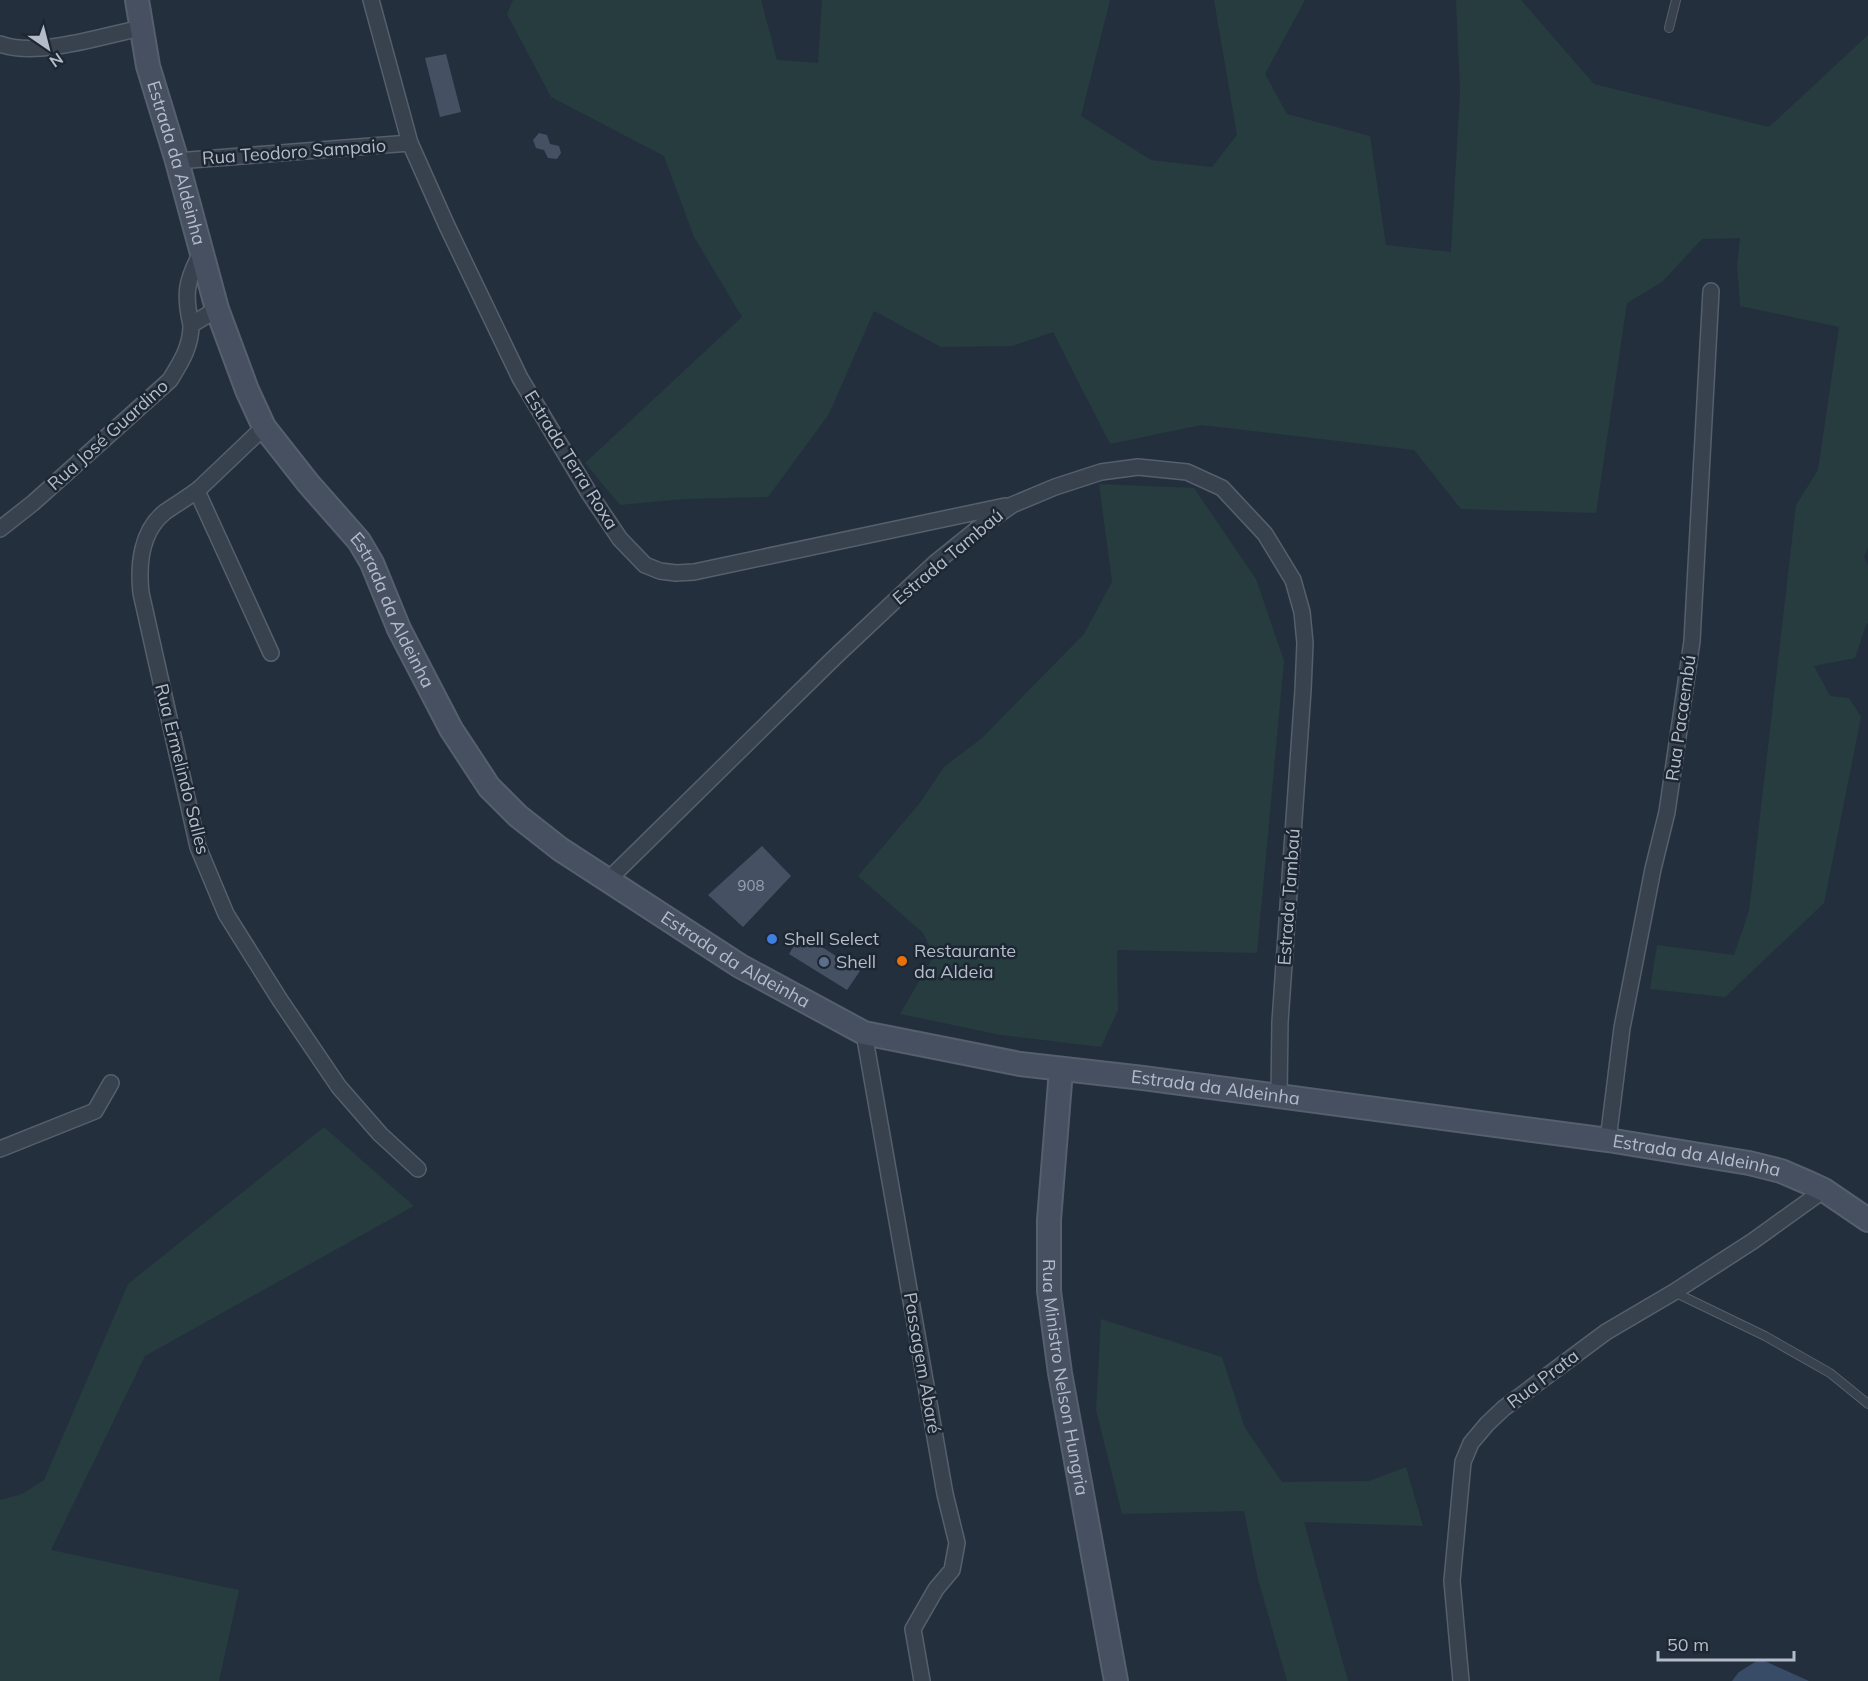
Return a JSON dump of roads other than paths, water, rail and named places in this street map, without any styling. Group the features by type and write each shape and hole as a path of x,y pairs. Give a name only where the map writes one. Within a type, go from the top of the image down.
{"street":[{"name":"Estrada da Aldeinha","path":"137,0 148,66 177,161 201,253 247,390 264,427 308,483 359,541 372,563 399,629 430,689 489,787 560,849 740,966 864,1033 948,1051 1061,1070 1143,1078 1608,1140 1749,1163 1781,1171 1867,1213"},
{"name":"Estrada Terra Roxa","path":"371,0 410,143 520,378 589,494 620,539 645,565 660,571 694,572 1012,505"},
{"path":"0,44 11,48 31,49 62,45 141,28"},
{"name":"Rua Teodoro Sampaio","path":"177,161 410,143"},
{"name":"Rua José Guardino","path":"0,529 33,503 170,380 185,357 191,334 186,302 190,274 201,253"},
{"name":"Rua Pacaembú","path":"1608,1140 1622,1028 1653,869 1667,812 1692,641 1711,291"},
{"path":"191,325 218,309"},
{"name":"Rua Ermelindo Salles","path":"264,427 197,490 163,514 148,533 141,555 139,576 141,593 198,847 226,914 280,1000 339,1087 380,1134 418,1169"},
{"name":"Estrada Tambaú","path":"608,880 835,657 935,563 976,530 1012,505 1055,487 1101,472 1138,467 1186,472 1222,488 1265,534 1293,580 1302,612 1305,643 1281,1022 1279,1096"},
{"path":"197,490 271,653"},
{"name":"Passagem Abaré","path":"864,1033 945,1494 957,1543 952,1570 936,1589 913,1629 922,1681"},
{"name":"Rua Ministro Nelson Hungria","path":"1061,1070 1049,1220 1049,1291 1060,1373 1116,1681"},
{"path":"0,1149 95,1112 111,1083"},
{"name":"Rua Prata","path":"1461,1681 1452,1581 1463,1462 1471,1443 1504,1408 1606,1332 1753,1241 1824,1190"}],"lane":[{"path":"1669,28 1676,0"},
{"path":"1674,1292 1765,1336 1830,1373 1868,1404"}],"water":[{"path":"1760,1659 1809,1681 1732,1681 1739,1672"}],"place":[{"name":"Shell Select","path":"772,939"},
{"name":"Restaurante da Aldeia","path":"902,961"},
{"name":"Shell","path":"824,962"}]}
